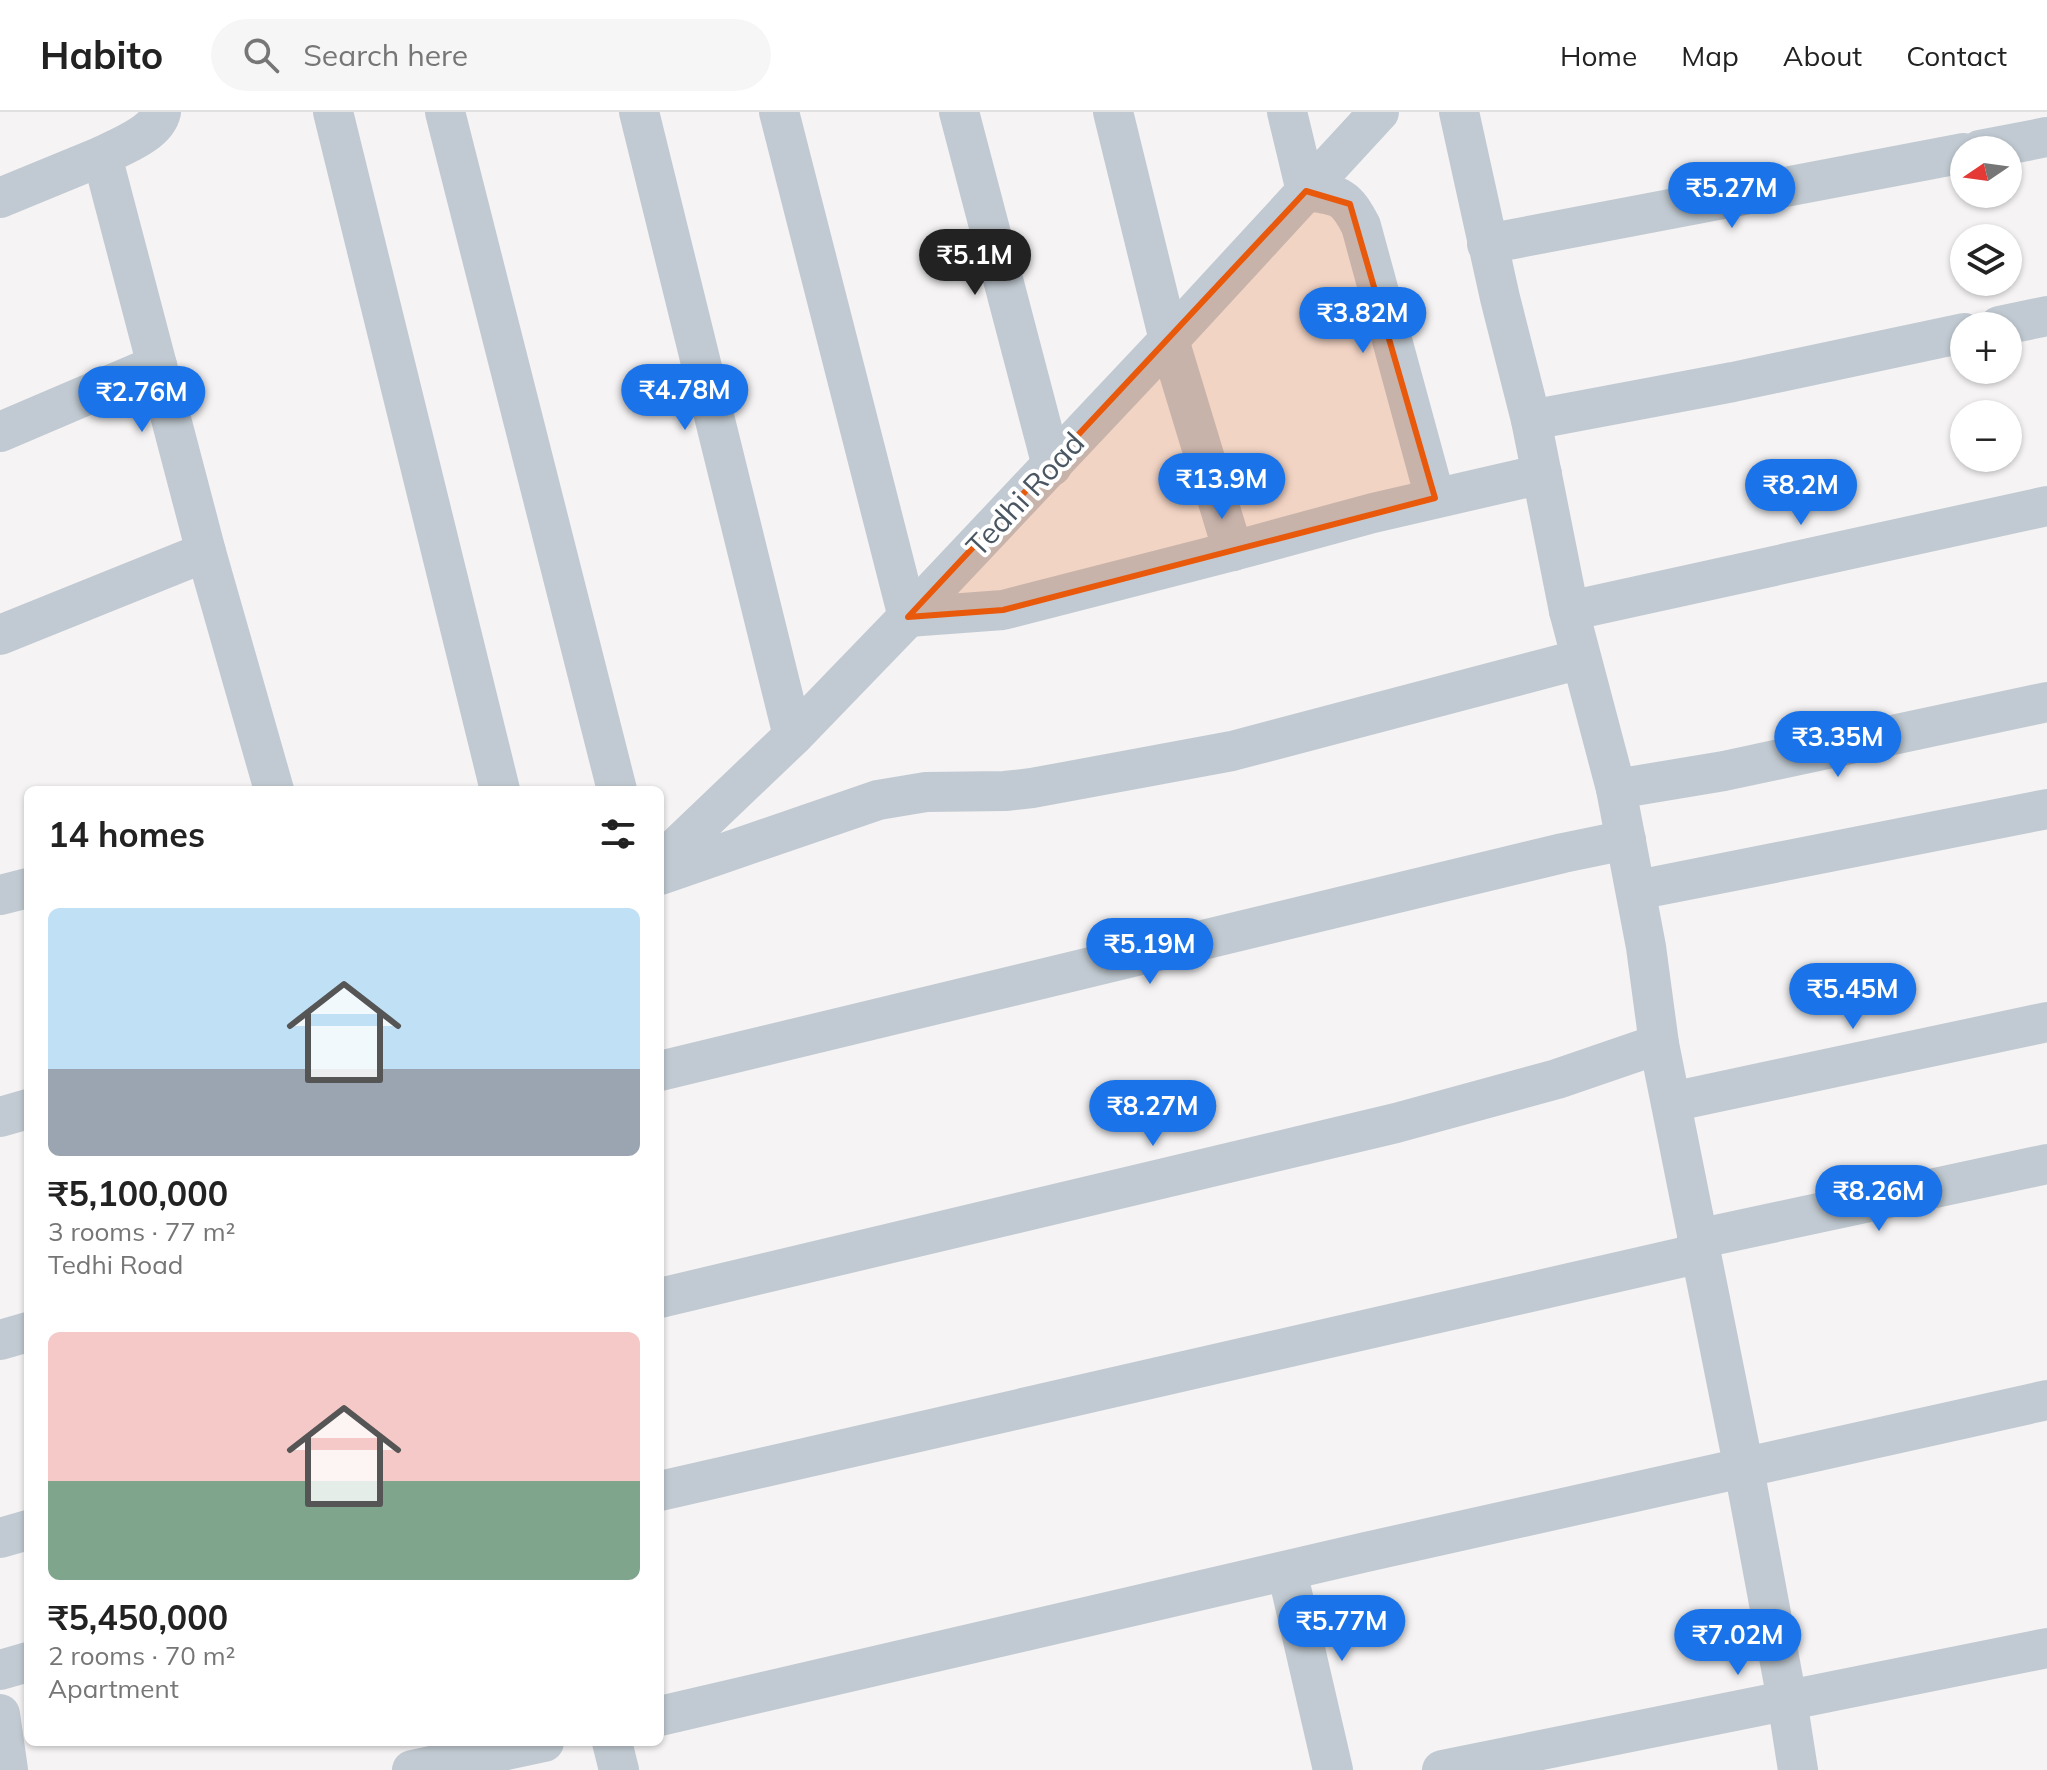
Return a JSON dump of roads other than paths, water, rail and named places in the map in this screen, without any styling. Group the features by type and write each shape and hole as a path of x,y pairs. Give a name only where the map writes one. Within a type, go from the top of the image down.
{"street":[{"path":"0,198 102,156 152,129 161,112"},
{"path":"333,112 499,786"},
{"path":"445,112 616,786"},
{"path":"639,112 793,736"},
{"path":"779,112 908,617 1003,610 1373,513 1542,474"},
{"path":"959,112 1052,466"},
{"path":"1113,112 1169,340 1233,551"},
{"path":"1287,112 1306,191 1333,195 1350,204 1361,226 1435,498"},
{"name":"Tedhi Road","path":"664,859 793,736 908,617 1379,112"},
{"path":"1459,112 1487,244 1531,420 1569,611 1616,789 1637,890 1659,1044 1744,1469 1798,1770"},
{"path":"2022,142 2047,137"},
{"path":"102,156 206,552 273,786"},
{"path":"1487,244 1950,156"},
{"path":"2022,321 2047,316"},
{"path":"1531,420 1733,382 1950,336"},
{"path":"0,432 157,365"},
{"path":"1569,611 2047,506"},
{"path":"0,635 206,552"},
{"path":"664,874 878,800 926,792 1032,788 1232,751 1581,659"},
{"path":"1616,789 1724,771 2047,702"},
{"path":"1637,890 2047,809"},
{"path":"664,1070 1626,840"},
{"path":"0,895 24,889"},
{"path":"1671,1102 2047,1022"},
{"path":"664,1297 1396,1123 1557,1079 1659,1044"},
{"path":"0,1117 24,1110"},
{"path":"664,1490 2047,1164"},
{"path":"0,1340 24,1333"},
{"path":"664,1715 2047,1400"},
{"path":"0,1538 24,1531"},
{"path":"1287,1571 1333,1770"},
{"path":"1442,1770 2047,1648"},
{"path":"0,1670 24,1663"},
{"path":"0,1714 8,1770"},
{"path":"412,1770 525,1746"},
{"path":"613,1746 619,1770"}]}
